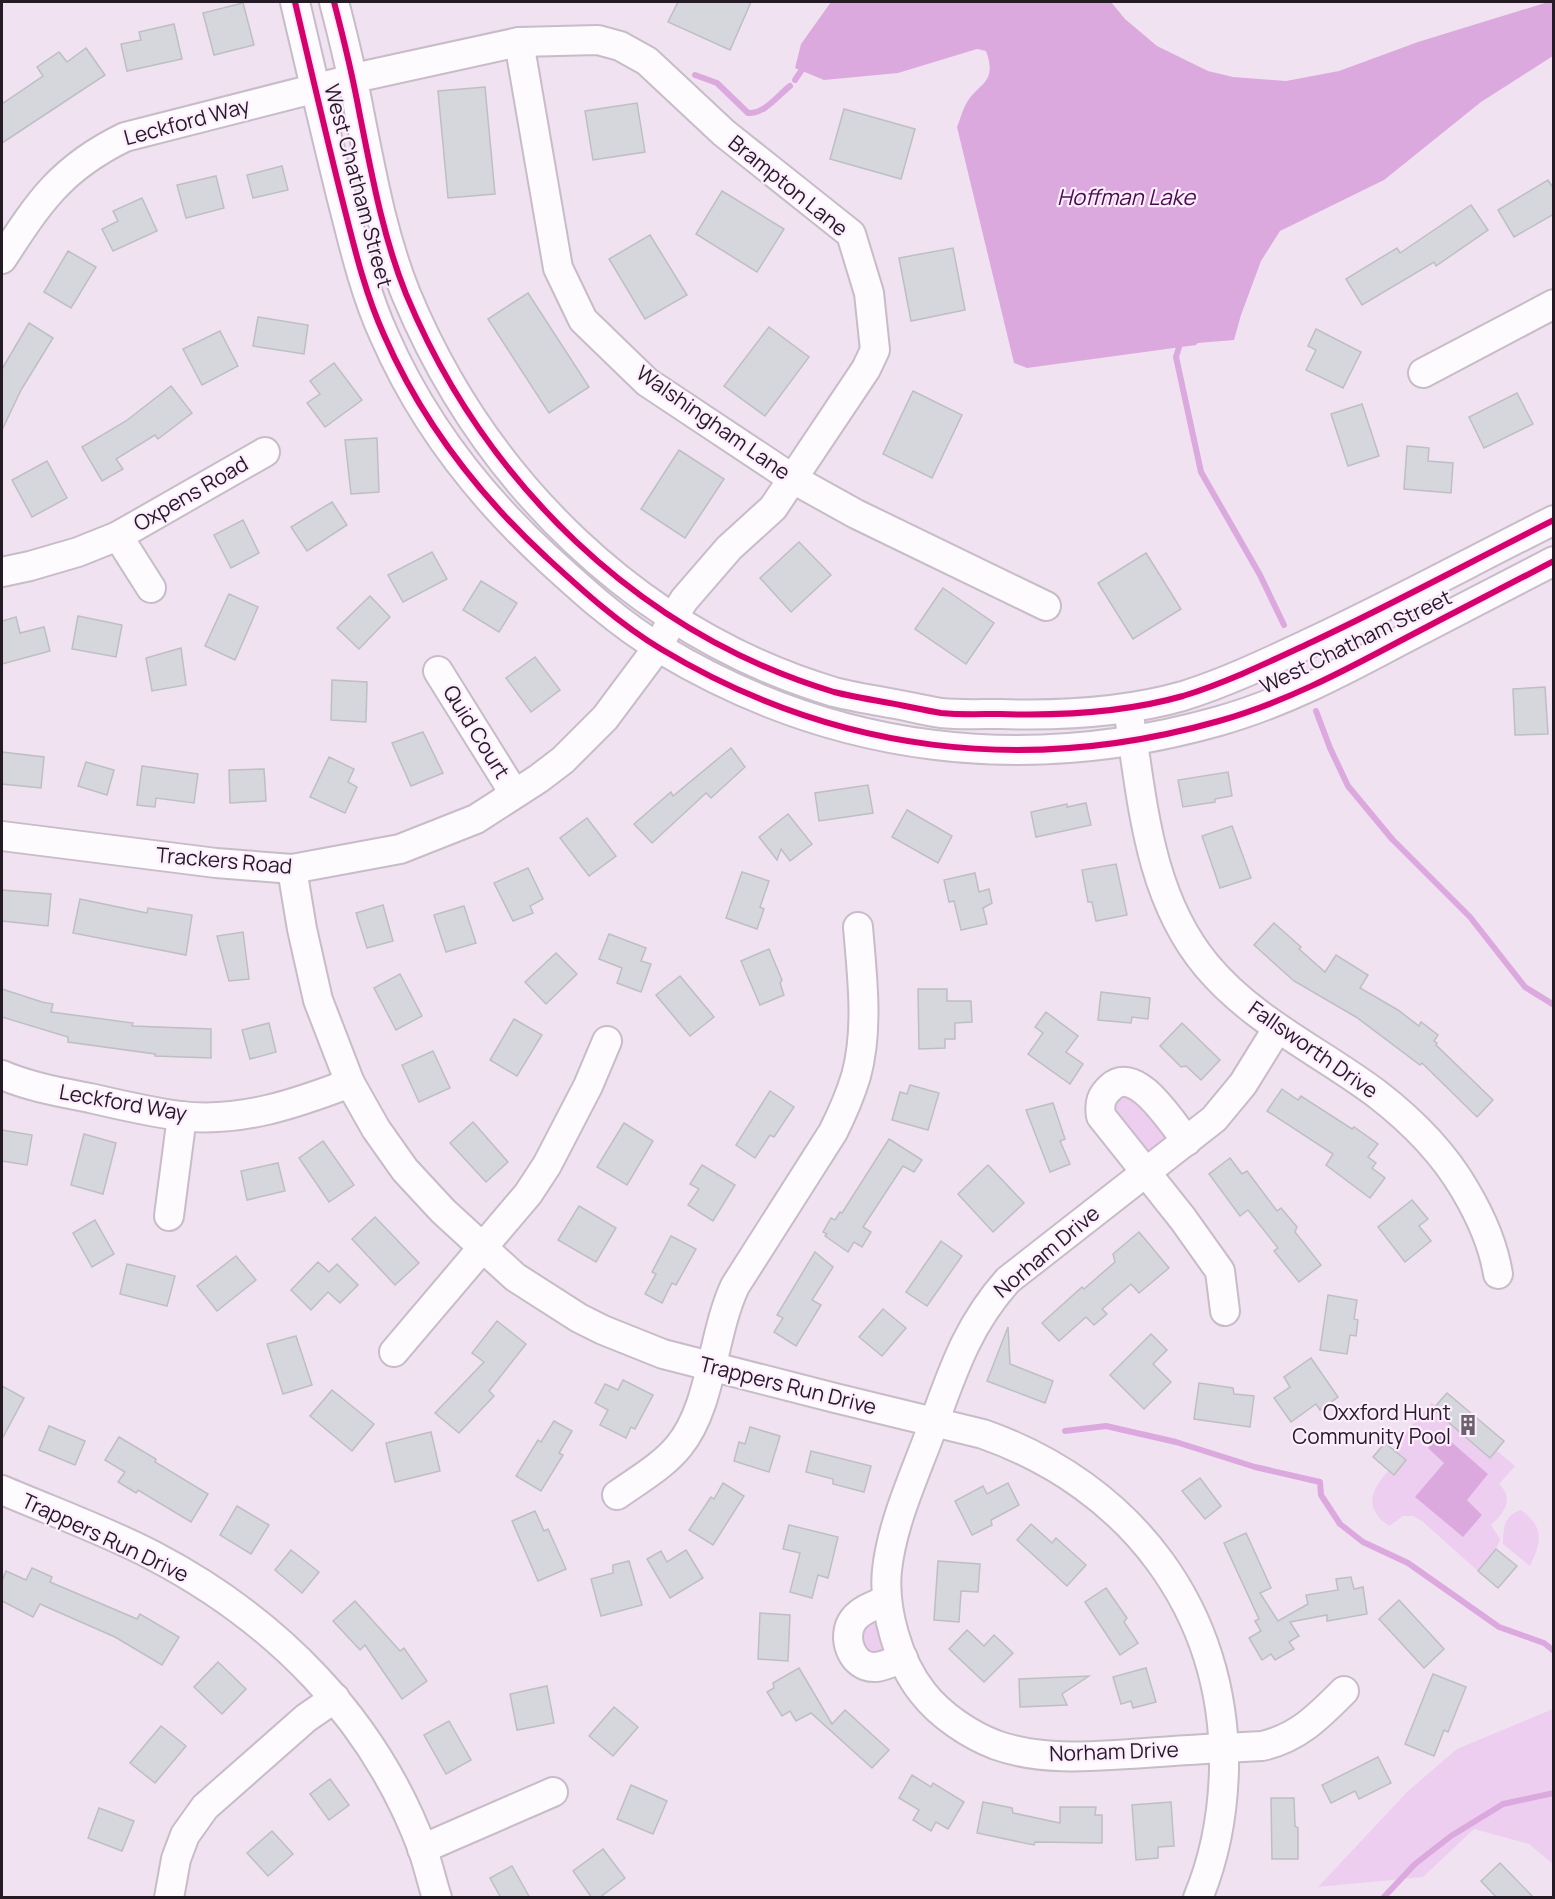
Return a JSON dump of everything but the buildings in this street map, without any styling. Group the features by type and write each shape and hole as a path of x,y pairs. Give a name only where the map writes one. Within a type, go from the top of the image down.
{"street":[{"name":"West Chatham Street","path":"295,2 360,269 384,335 414,394 460,465 514,528 589,597 658,648 736,690 789,711 854,729 919,743 968,750 1066,748 1133,741 1223,720 1304,690 1554,561"},
{"name":"West Chatham Street","path":"334,2 353,80 380,214 405,292 452,388 520,483 562,529 598,561 673,618 742,658 840,693 943,713 1039,715 1128,709 1182,696 1252,670 1380,610 1554,520"},
{"name":"Brampton Lane","path":"315,89 376,73 519,42 598,40 620,45 647,61 724,133 851,234 869,293 875,350 866,369 773,508 729,548 684,600 658,648"},
{"name":"Walshingham Lane","path":"519,42 558,268 583,320 647,382 793,479 856,514 1046,606"},
{"name":"Leckford Way","path":"2,259 38,204 54,185 76,165 100,149 124,137 146,130 315,89"},
{"path":"1423,373 1554,304"},
{"name":"Oxpens Road","path":"2,572 78,552 118,536 265,452"},
{"name":"Oxpens Road","path":"118,536 151,588"},
{"name":"Trackers Road","path":"2,836 216,863 292,869 400,849 476,819 555,766 585,740 605,718 658,648"},
{"name":"Quid Court","path":"438,671 514,793"},
{"name":"Fallsworth Drive","path":"1128,709 1142,801 1155,865 1175,914 1206,965 1246,1005 1277,1029 1375,1093 1416,1126 1432,1143 1461,1183 1478,1212 1495,1253 1497,1274"},
{"name":"Trappers Run Drive","path":"292,869 302,929 318,1000 350,1083 376,1129 405,1170 482,1249 515,1277 579,1318 663,1354 1000,1440 1075,1478 1120,1516 1146,1543 1167,1570 1185,1601 1204,1645 1215,1678 1221,1709 1224,1748 1219,1830 1198,1898"},
{"path":"617,1495 652,1470 679,1446 696,1416 726,1305 735,1286 833,1132 853,1086 862,1036 858,927"},
{"name":"Norham Drive","path":"1277,1029 1229,1103 1214,1119 1008,1280 992,1298 964,1345 893,1537 887,1570 887,1600 892,1629 903,1658 918,1687 940,1710 974,1734 996,1745 1043,1755 1072,1756 1262,1746 1287,1739 1313,1722 1344,1691"},
{"path":"394,1352 528,1194 547,1165 588,1086 607,1041"},
{"name":"Leckford Way","path":"2,1075 37,1087 182,1116 222,1116 261,1112 297,1104 350,1083"},
{"path":"1187,1141 1140,1085 1126,1081 1113,1085 1101,1097 1099,1106 1101,1116 1183,1219 1220,1271 1225,1311"},
{"path":"169,1216 182,1116"},
{"name":"Trappers Run Drive","path":"2,1490 149,1554 211,1589 250,1616 281,1643 334,1698 375,1754 399,1797 423,1849 437,1898"},
{"path":"887,1600 866,1609 852,1620 847,1636 848,1644 856,1658 869,1666 876,1667 903,1658"},
{"path":"169,1898 176,1859 185,1835 205,1807 306,1718 334,1698"},
{"path":"423,1849 553,1792"}],"shaded area":[{"path":"1124,1089 1166,1131 1167,1139 1148,1155 1108,1102"},
{"path":"1432,1402 1435,1406 1433,1409 1489,1458 1496,1450 1515,1466 1499,1484 1506,1495 1506,1506 1491,1525 1500,1539 1496,1549 1478,1571 1422,1521 1413,1516 1403,1516 1389,1526 1381,1519 1373,1506 1374,1492 1383,1477 1389,1470 1394,1474 1406,1461 1392,1449"},
{"path":"1521,1510 1534,1523 1539,1536 1537,1550 1530,1566 1503,1544 1503,1533 1508,1519"},
{"path":"865,1616 878,1620 885,1647 881,1653 865,1654 855,1631"},
{"path":"1553,1709 1553,1864 1529,1844 1474,1829 1423,1877 1318,1887 1408,1791 1457,1749"}],"water":[{"name":"Hoffman Lake","path":"831,2 1111,2 1125,19 1157,46 1208,71 1233,77 1286,81 1339,71 1418,42 1553,2 1553,56 1481,102 1384,180 1280,231 1261,261 1234,340 1198,343 1027,368 1014,363 957,127 966,104 988,76 990,70 986,51 977,49 898,73 824,80 795,68 801,44"},
{"path":"1441,1433 1488,1474 1467,1500 1482,1515 1463,1537 1415,1497 1444,1463 1428,1448"}],"waterway":[{"path":"795,80 801,71"},
{"path":"695,75 717,83 748,113 766,107 790,86"},
{"path":"1177,343 1179,347 1176,357 1201,472 1260,575 1284,625"},
{"path":"1316,711 1348,786 1392,839 1470,917 1525,987 1554,1005"},
{"path":"1065,1431 1106,1426 1176,1442 1255,1467 1320,1482 1321,1495 1340,1524 1363,1542 1408,1563 1499,1627 1544,1643 1554,1651"},
{"path":"1383,1898 1415,1864 1451,1836 1503,1804 1554,1793"}],"cycle path":[{"path":"295,2 335,171 365,284 384,335 399,366 434,426 475,482 498,508 521,533 587,594 645,639 727,684 794,712 862,732 932,745 1003,750 1074,748 1146,738 1243,714 1289,696 1356,664 1554,561"},
{"path":"334,2 379,206 398,272 439,363 478,427 524,487 576,541 633,590 695,631 763,666 834,692 941,713 1069,714 1115,710 1160,702 1200,690 1266,664 1554,520"}],"place":[{"name":"Oxxford Hunt Community Pool","path":"1468,1425"}]}
